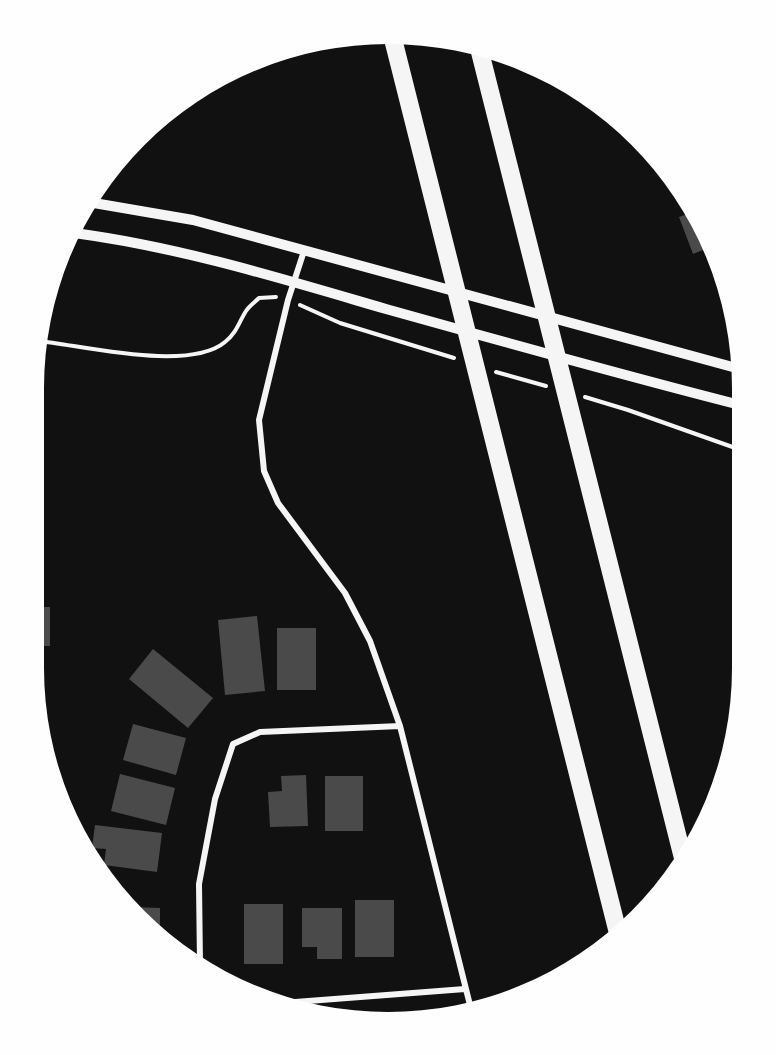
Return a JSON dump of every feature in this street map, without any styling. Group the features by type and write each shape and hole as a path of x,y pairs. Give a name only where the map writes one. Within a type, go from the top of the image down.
{"highway":[{"path":"394,44 616,925"},
{"path":"481,56 680,848"}],"street":[{"path":"98,204 193,220 732,367"},
{"path":"80,234 167,249 294,282 593,368 732,403"},
{"path":"304,251 288,300 259,420 264,471 278,503 345,593 370,642 400,726 469,1002"},
{"path":"200,955 199,884 215,799 233,744 260,732 400,726"},
{"path":"304,1001 465,988"}],"path":[{"path":"46,342 157,357 183,357 205,353 225,343 234,333 246,310 259,298 272,296 288,300 340,323 462,361"},
{"path":"492,371 557,389"},
{"path":"577,395 628,410 732,447"}],"building":[{"path":"685,215 703,250 693,254 679,217"},
{"path":"44,607 50,607 50,646 44,646"},
{"path":"257,616 265,691 225,695 218,620"},
{"path":"277,628 316,628 316,690 277,690"},
{"path":"153,649 213,698 188,728 129,679"},
{"path":"133,724 186,738 176,775 123,760"},
{"path":"120,774 175,788 166,825 111,811"},
{"path":"306,775 308,826 270,827 268,792 282,791 281,776"},
{"path":"325,776 363,776 363,831 325,831"},
{"path":"95,825 162,833 157,872 107,865 104,862 106,849 96,848 93,843"},
{"path":"355,900 394,900 394,957 355,957"},
{"path":"244,904 283,904 283,964 244,964"},
{"path":"141,907 160,908 160,925"},
{"path":"302,908 342,908 342,959 317,959 317,947 302,947"}]}
